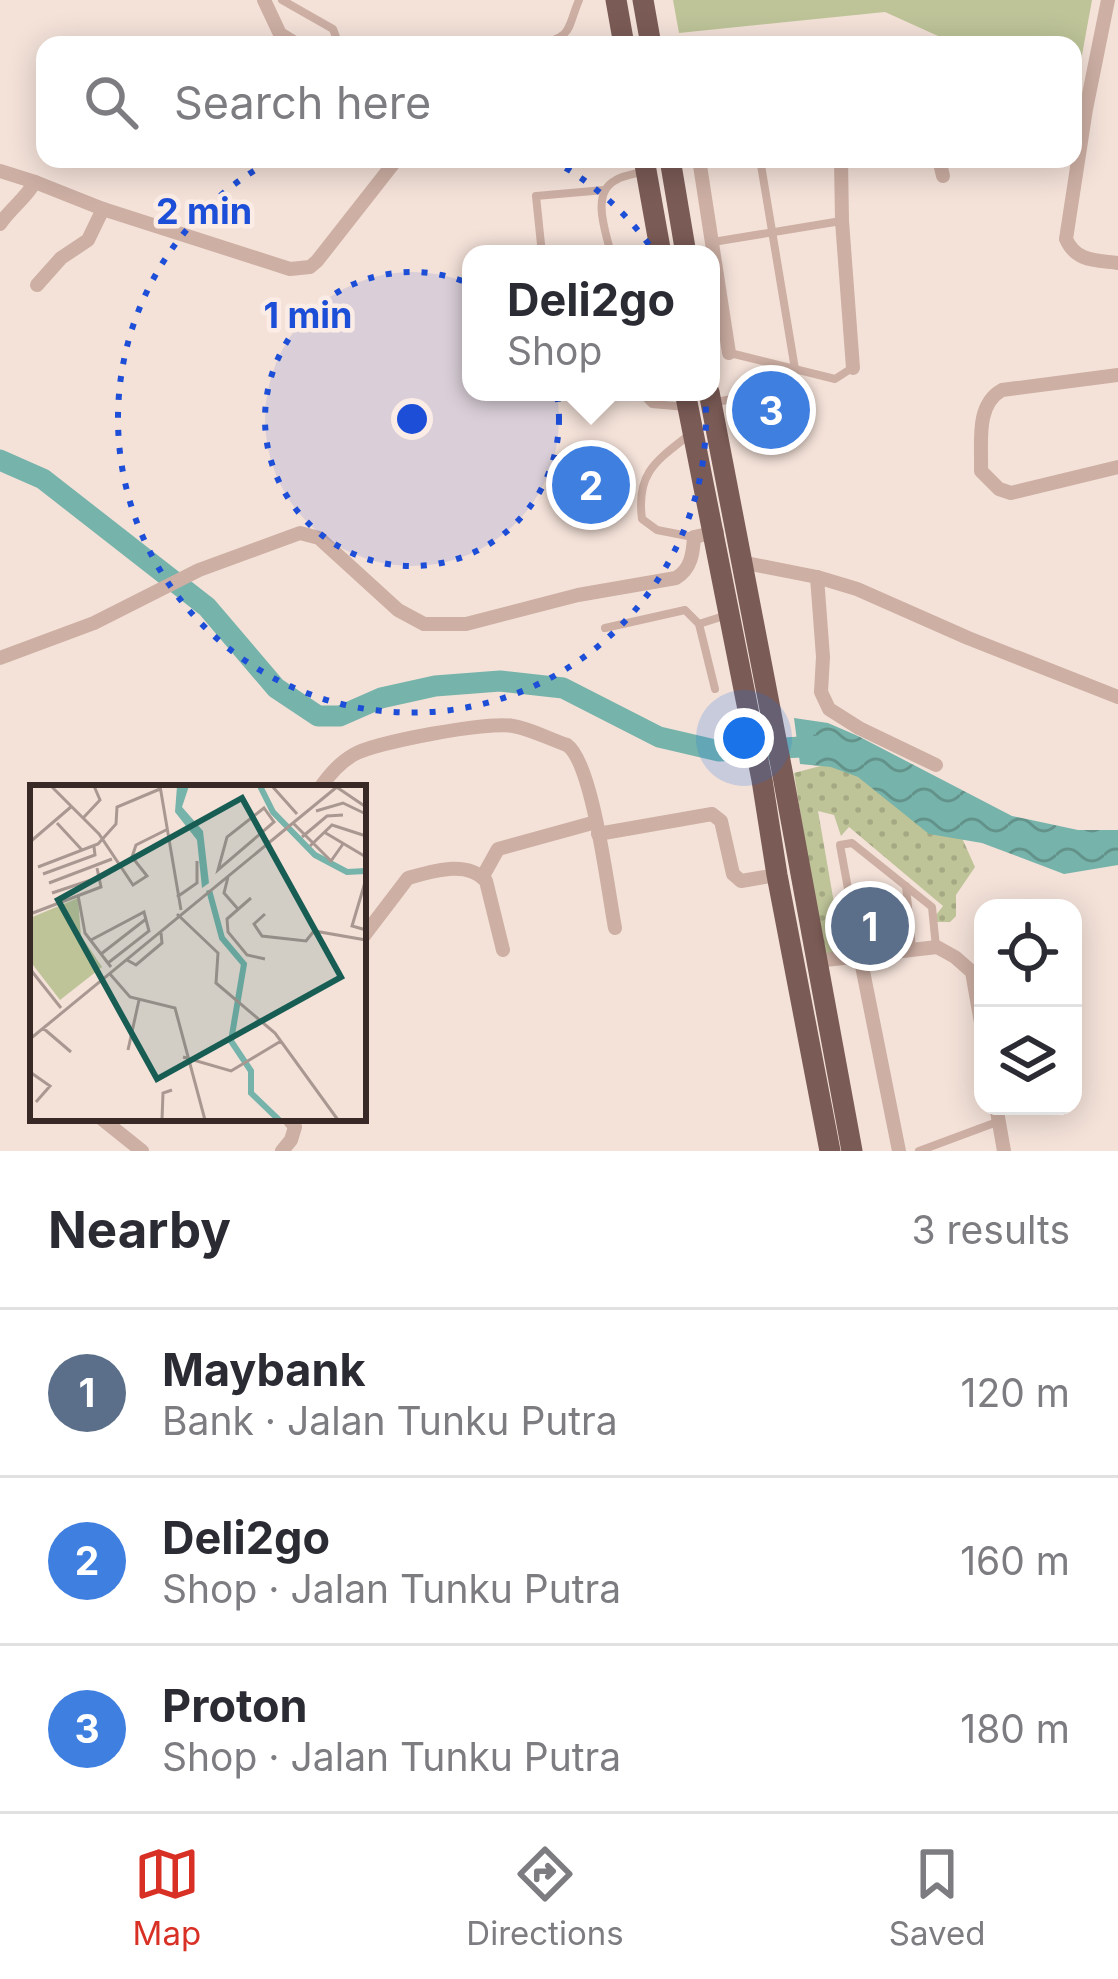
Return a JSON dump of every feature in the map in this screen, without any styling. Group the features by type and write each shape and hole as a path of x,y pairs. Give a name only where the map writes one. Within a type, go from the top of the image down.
{"main road":[{"path":"616,0 624,36"},
{"path":"643,0 649,36"},
{"path":"646,168 659,245"},
{"path":"672,168 684,245"},
{"path":"698,401 692,433 730,615 760,713"},
{"path":"698,401 714,533 741,562 760,713 811,925 852,1151"},
{"path":"773,778 777,875 830,1151"},
{"path":"790,944 803,940 811,925"},
{"path":"798,991 808,966 817,961"}],"street":[{"path":"264,0 283,36"},
{"path":"1082,101 1108,0"},
{"path":"0,171 290,269 310,267 317,261 390,168"},
{"path":"700,168 712,245"},
{"path":"841,168 853,368"},
{"path":"941,168 943,176"},
{"path":"1074,168 1066,239 1071,251 1084,259 1118,261"},
{"path":"0,224 13,205 25,200 35,182"},
{"path":"37,285 61,258 88,240 103,209"},
{"path":"720,294 729,353"},
{"path":"1118,374 1002,390 990,397 984,408 981,471 998,489 1011,493 1118,467"},
{"path":"0,658 94,623 199,570 300,533 319,538 398,610 424,624 466,624 578,595 676,578 686,572 693,555 714,533"},
{"path":"741,562 857,589 1118,697"},
{"path":"817,577 821,692 830,709 936,765"},
{"path":"323,785 342,763 363,750 472,728 513,726 574,750 597,828 615,928"},
{"path":"503,950 483,876 498,849 597,828 712,814 721,821 737,879 777,875"},
{"path":"366,933 411,877 466,867 483,876"},
{"path":"817,961 937,947 972,972 978,1007"},
{"path":"860,956 899,1151"},
{"path":"997,1115 1004,1151"},
{"path":"104,1121 142,1151"},
{"path":"282,1151 295,1133 290,1121"}],"lane":[{"path":"282,0 333,29 336,36"},
{"path":"564,36 579,0"},
{"path":"608,245 600,201 604,190 639,168"},
{"path":"761,168 795,369"},
{"path":"541,245 536,196 604,190"},
{"path":"712,242 842,221"},
{"path":"729,353 835,380 853,368"},
{"path":"720,398 746,396 754,440"},
{"path":"649,401 680,401"},
{"path":"692,433 651,467 644,480 642,519 674,535 714,533"},
{"path":"605,628 685,610 699,624 715,689"},
{"path":"699,624 730,615"},
{"path":"860,956 840,845 852,843 932,907 937,947"},
{"path":"906,886 913,950"},
{"path":"919,1151 995,1115"}],"green space":[{"path":"673,0 1092,0 1082,55 1082,36 938,36 885,12 679,33"},
{"path":"824,765 857,776 962,838 975,867 956,895 956,916 950,922 936,922 943,906 849,827 841,836 834,815 818,811 841,943 858,940 860,956 823,959 794,773"}],"water":[{"path":"794,718 828,723 858,736 1012,816 1078,830 1118,830 1118,865 1064,874 982,843 929,834 858,777 831,767 800,764"}],"waterway":[{"path":"0,460 43,479 207,607 276,688 318,716 340,716 381,698 435,686 500,681 563,688 659,737 719,751 822,746"}],"place":[{"name":"Proton","path":"771,410"},
{"name":"Deli2go","path":"591,485"},
{"name":"Maybank","path":"870,926"}]}
